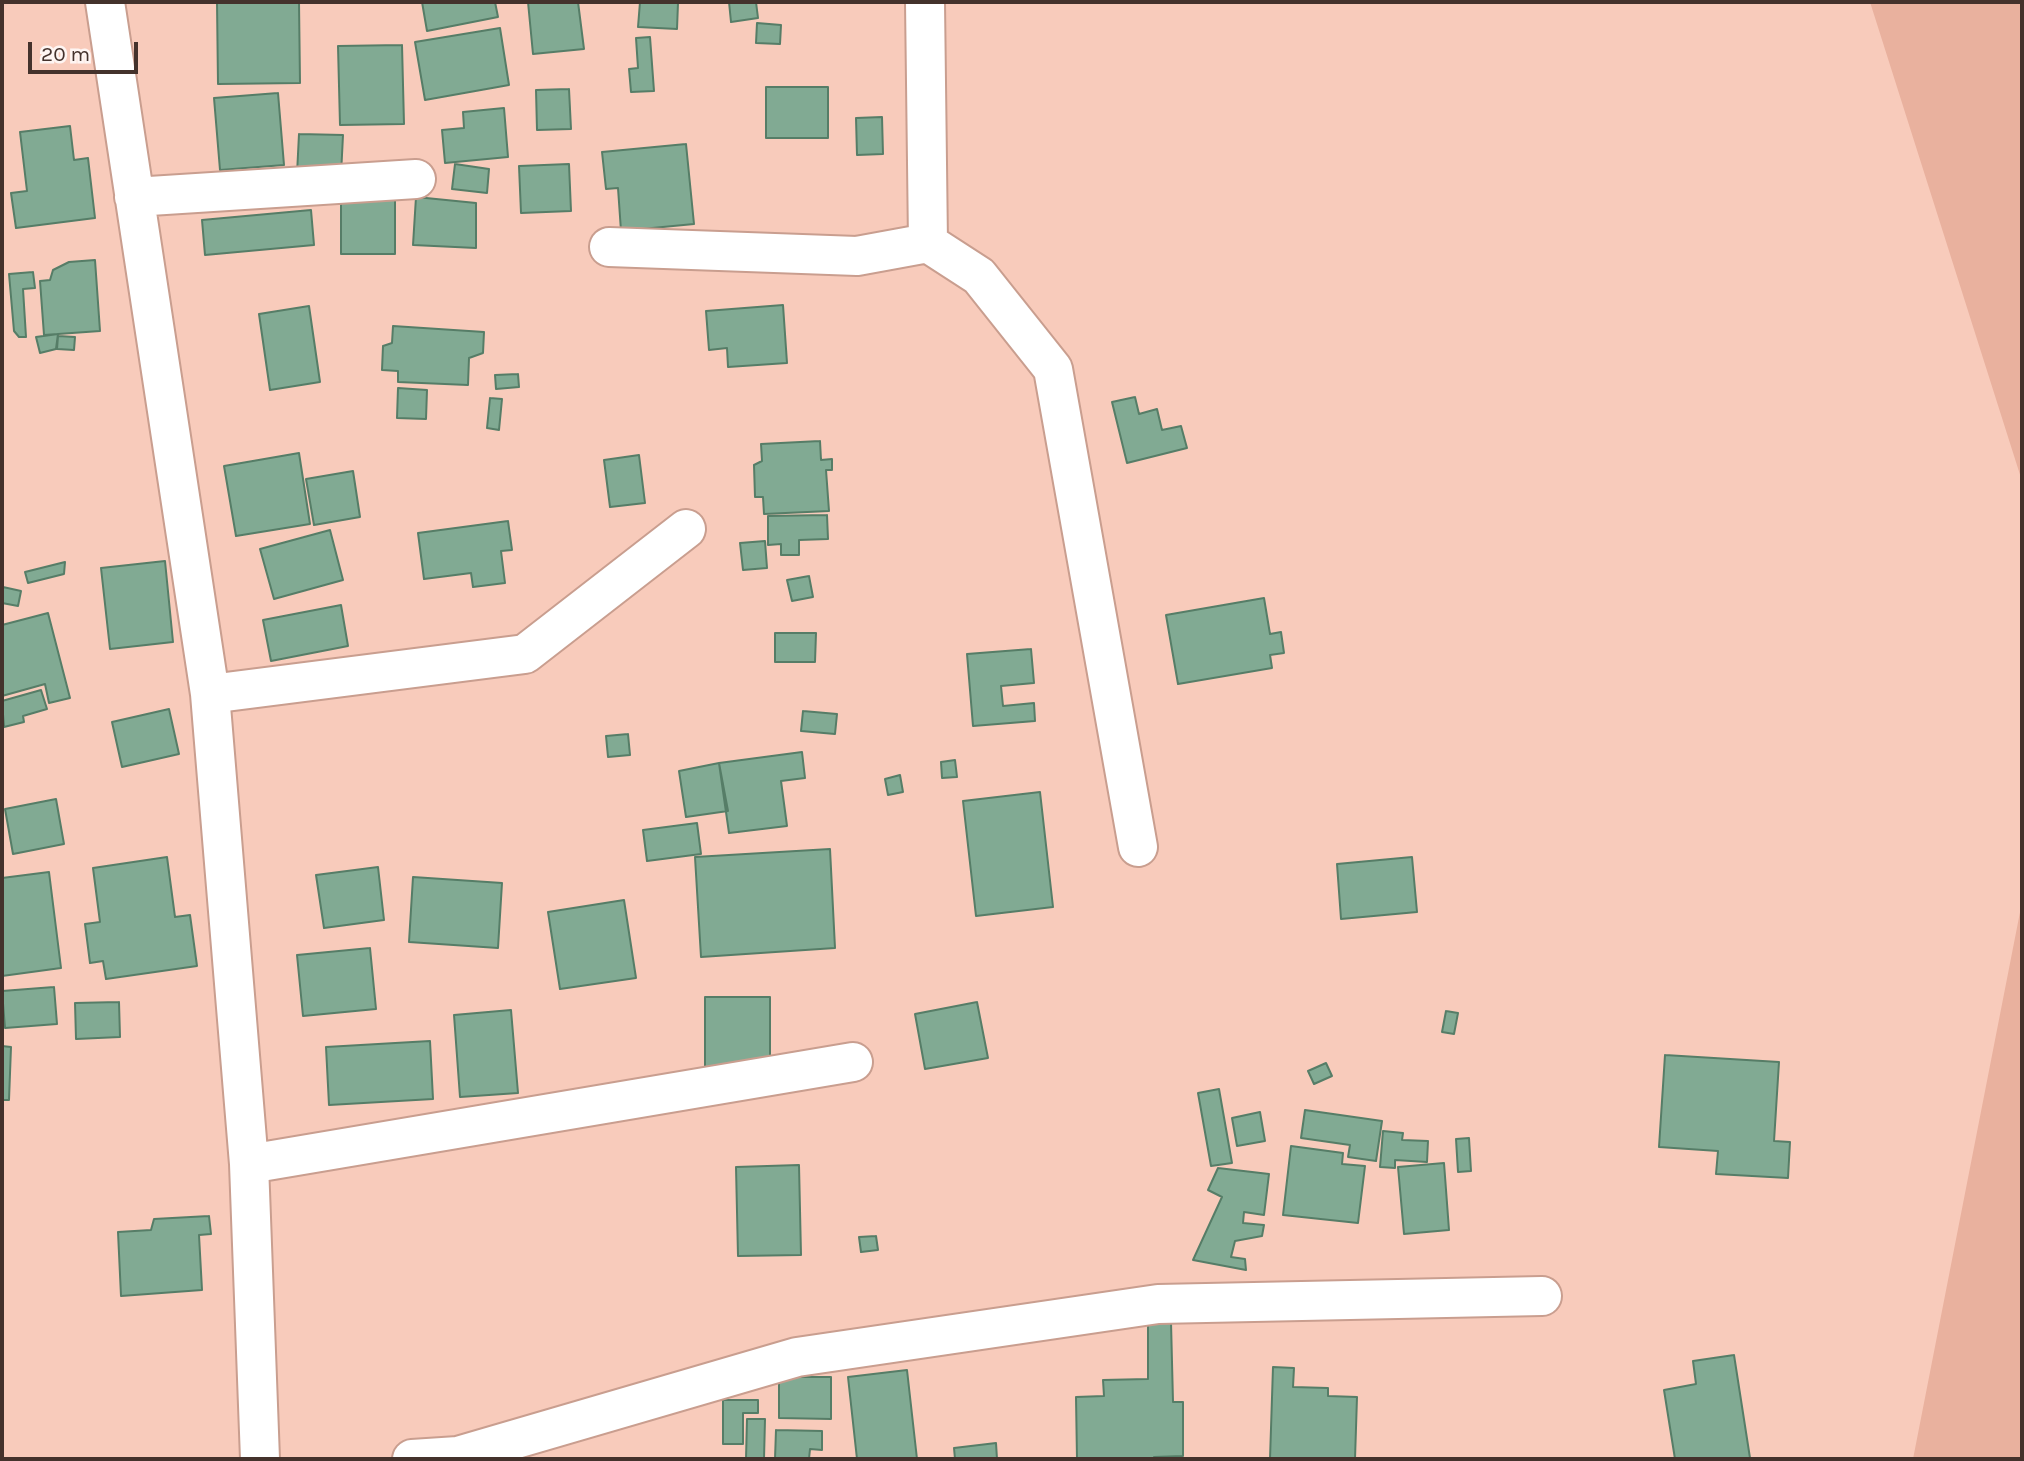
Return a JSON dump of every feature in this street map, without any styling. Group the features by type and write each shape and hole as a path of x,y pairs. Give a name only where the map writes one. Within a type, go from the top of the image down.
{"street":[{"path":"104,2 210,694 249,1164 260,1459"},
{"path":"925,2 928,243"},
{"path":"134,197 416,179"},
{"path":"609,247 857,256 928,243 979,276 1053,369 1138,847"},
{"path":"210,694 525,654 686,529"},
{"path":"249,1164 853,1062"},
{"path":"412,1459 462,1457 797,1357 1158,1304 1542,1296"}],"shaded area":[{"path":"1870,2 2022,2 2022,481"},
{"path":"2022,902 2022,1459 1913,1459"}],"building":[{"path":"217,2 299,2 300,83 218,84"},
{"path":"422,2 495,2 498,17 427,31"},
{"path":"528,2 578,2 584,49 533,54"},
{"path":"640,2 678,3 677,29 638,27"},
{"path":"729,2 756,2 758,18 731,22"},
{"path":"757,23 781,25 780,44 756,43"},
{"path":"500,28 509,85 425,100 415,42"},
{"path":"650,37 654,91 631,92 629,69 638,68 636,38"},
{"path":"402,45 404,124 340,125 338,46"},
{"path":"766,87 828,87 828,138 766,138"},
{"path":"569,89 571,129 537,130 536,90"},
{"path":"278,93 284,165 220,170 214,98"},
{"path":"504,108 508,157 445,163 442,130 464,128 463,112"},
{"path":"882,117 883,154 857,155 856,118"},
{"path":"70,126 74,160 88,158 95,218 16,228 11,193 27,191 20,132"},
{"path":"299,134 343,135 341,175 297,174"},
{"path":"686,144 694,224 621,231 618,188 606,189 602,152"},
{"path":"455,164 489,169 487,193 452,189"},
{"path":"569,164 571,211 521,213 519,166"},
{"path":"341,193 395,193 395,254 341,254"},
{"path":"416,197 476,203 476,248 413,245"},
{"path":"311,210 314,245 205,255 202,220"},
{"path":"95,260 100,331 44,335 40,281 50,280 53,270 69,262"},
{"path":"33,272 35,288 23,289 26,337 19,337 14,331 9,274"},
{"path":"783,305 787,363 728,367 727,348 709,350 706,311"},
{"path":"309,306 320,382 270,390 259,314"},
{"path":"393,326 484,332 483,353 469,358 468,385 398,382 398,371 382,370 383,346 392,343"},
{"path":"58,334 56,349 40,353 36,337"},
{"path":"58,336 75,337 74,350 57,349"},
{"path":"518,374 519,387 496,389 495,375"},
{"path":"398,388 427,390 426,419 397,418"},
{"path":"1135,397 1139,414 1157,409 1162,430 1181,426 1187,448 1127,463 1112,402"},
{"path":"490,398 502,399 499,430 487,428"},
{"path":"820,441 821,460 832,459 832,470 826,470 829,511 764,514 763,497 755,497 754,465 762,461 761,444"},
{"path":"299,453 310,524 236,536 224,466"},
{"path":"639,455 645,503 610,507 604,460"},
{"path":"353,471 360,517 314,525 306,479"},
{"path":"827,515 828,539 799,540 799,555 781,555 781,544 768,545 768,516"},
{"path":"508,521 512,550 501,551 505,583 473,587 471,573 424,579 418,533"},
{"path":"330,530 343,580 274,599 260,549"},
{"path":"765,541 767,568 743,570 740,543"},
{"path":"165,561 173,642 110,649 101,568"},
{"path":"65,562 64,574 28,583 25,572"},
{"path":"809,576 813,597 792,601 787,580"},
{"path":"3,587 21,591 18,606 2,603"},
{"path":"1264,598 1270,634 1281,632 1284,653 1270,655 1272,668 1178,684 1166,615"},
{"path":"341,605 348,646 271,661 263,620"},
{"path":"48,613 70,698 49,703 45,684 2,696 2,625"},
{"path":"775,633 816,633 815,662 775,662"},
{"path":"1031,649 1034,683 1001,686 1003,706 1034,703 1035,721 973,726 967,654"},
{"path":"41,690 47,709 23,716 24,722 4,727 2,701"},
{"path":"169,709 179,754 122,767 112,722"},
{"path":"803,711 837,714 835,734 801,731"},
{"path":"628,734 630,755 608,757 606,736"},
{"path":"802,752 805,778 781,781 787,826 729,833 719,763"},
{"path":"955,760 957,777 942,778 941,762"},
{"path":"719,763 728,811 686,817 679,771"},
{"path":"900,775 903,792 888,795 885,779"},
{"path":"1040,792 1053,907 976,916 963,801"},
{"path":"56,799 64,844 13,854 5,809"},
{"path":"697,823 701,854 647,861 643,830"},
{"path":"830,849 835,948 701,957 695,857"},
{"path":"167,857 175,917 190,915 197,966 106,979 103,961 90,963 85,924 100,922 93,868"},
{"path":"1412,857 1417,912 1341,919 1337,864"},
{"path":"378,867 384,920 324,928 316,875"},
{"path":"49,872 61,968 2,976 2,878"},
{"path":"413,877 502,883 498,948 409,942"},
{"path":"624,900 636,978 560,989 548,912"},
{"path":"370,948 376,1009 303,1016 297,955"},
{"path":"54,987 57,1024 5,1028 2,991"},
{"path":"705,997 770,997 770,1069 705,1069"},
{"path":"119,1002 120,1037 76,1039 75,1003"},
{"path":"977,1002 988,1058 925,1069 915,1014"},
{"path":"511,1010 518,1093 460,1097 454,1015"},
{"path":"1446,1011 1458,1013 1454,1034 1442,1032"},
{"path":"430,1041 433,1099 329,1105 326,1047"},
{"path":"2,1046 11,1047 9,1100 2,1100"},
{"path":"1665,1055 1779,1062 1774,1141 1790,1142 1788,1178 1716,1174 1718,1151 1659,1147"},
{"path":"1326,1063 1332,1076 1314,1084 1308,1071"},
{"path":"1219,1089 1232,1163 1211,1166 1198,1093"},
{"path":"1305,1110 1382,1121 1376,1161 1348,1157 1350,1145 1301,1138"},
{"path":"1260,1112 1265,1141 1237,1146 1232,1118"},
{"path":"1383,1131 1403,1133 1402,1140 1428,1141 1427,1162 1395,1160 1395,1168 1380,1167"},
{"path":"1469,1138 1471,1171 1458,1172 1456,1139"},
{"path":"1291,1146 1343,1153 1342,1164 1365,1166 1358,1223 1283,1215"},
{"path":"1444,1163 1449,1230 1404,1234 1398,1167"},
{"path":"799,1165 801,1255 738,1256 736,1167"},
{"path":"1218,1168 1269,1174 1264,1215 1244,1212 1243,1223 1264,1225 1262,1236 1235,1241 1231,1257 1245,1259 1246,1270 1193,1260 1222,1197 1208,1190"},
{"path":"209,1216 211,1234 199,1235 202,1290 121,1296 118,1232 151,1230 154,1219"},
{"path":"876,1236 878,1250 861,1252 859,1237"},
{"path":"1148,1322 1171,1322 1173,1402 1183,1402 1183,1456 1154,1459 1077,1459 1076,1397 1104,1396 1103,1380 1148,1379"},
{"path":"1734,1355 1750,1458 1675,1459 1664,1390 1696,1384 1693,1361"},
{"path":"1273,1367 1294,1368 1293,1387 1328,1388 1328,1396 1357,1397 1355,1459 1270,1459"},
{"path":"907,1370 917,1459 857,1459 848,1377"},
{"path":"779,1377 831,1377 831,1419 779,1418"},
{"path":"723,1400 758,1400 758,1413 743,1413 743,1444 723,1444"},
{"path":"747,1419 765,1419 764,1459 746,1459"},
{"path":"776,1430 822,1431 822,1450 810,1449 809,1459 775,1459"},
{"path":"996,1443 997,1459 955,1459 954,1448"}]}
